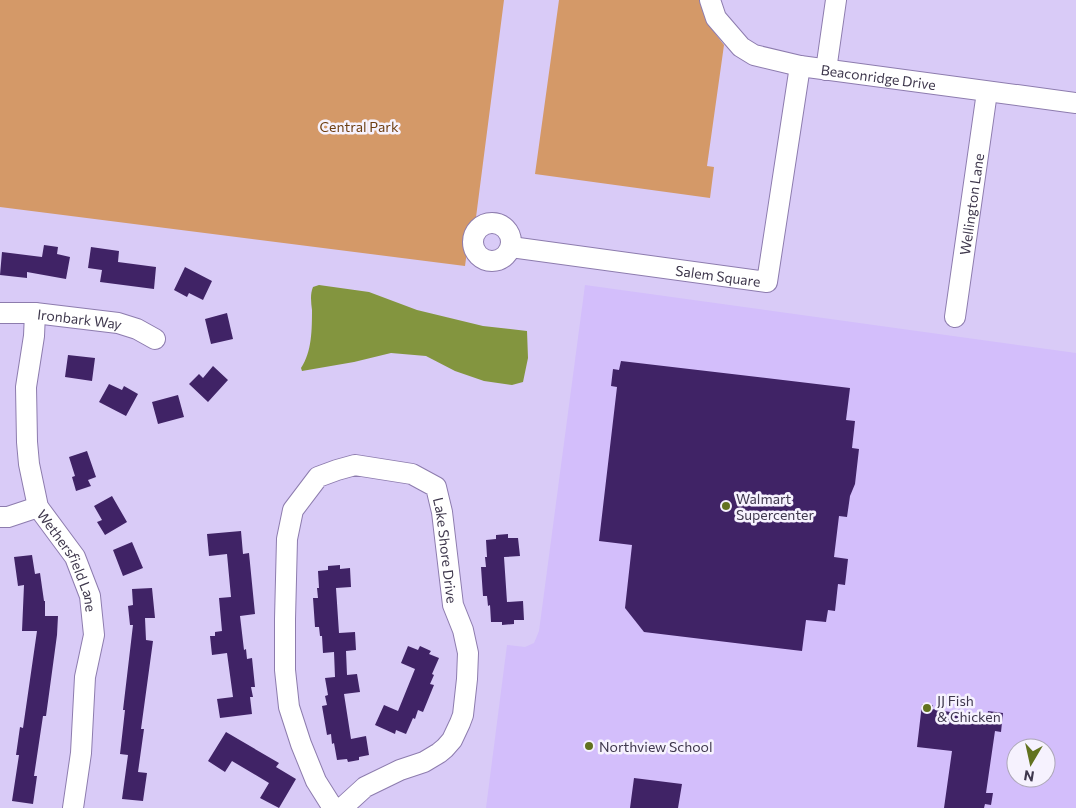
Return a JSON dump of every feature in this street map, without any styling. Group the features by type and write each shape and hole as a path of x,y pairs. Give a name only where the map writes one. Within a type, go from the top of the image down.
{"street":[{"name":"Beaconridge Drive","path":"710,0 716,18 741,47 754,55 826,70 1076,103"},
{"path":"826,70 836,0"},
{"name":"Salem Square","path":"511,246 767,282 800,66"},
{"name":"Wellington Lane","path":"955,317 987,92"},
{"name":"Ironbark Way","path":"0,313 35,313 118,323 155,339"},
{"name":"Wethersfield Lane","path":"35,313 34,336 26,386 29,464 38,507 75,557 90,596 94,635 86,678 81,753 73,808"},
{"name":"Lake Shore Drive","path":"333,808 316,781 289,708 285,661 287,539 293,510 318,477 355,465 412,474 436,487 442,512 453,605 463,630 468,653 462,715 457,731 445,748 432,758 400,770 365,787 342,808"},
{"path":"0,517 14,515 38,507"}],"shaded area":[{"path":"319,285 369,292 417,310 483,326 527,331 528,358 523,382 512,385 484,381 455,371 426,356 391,353 302,371 301,368 305,362 311,340 311,292 313,287"},
{"path":"585,285 1076,353 1076,808 486,808 507,645 525,647 534,643 539,631"}],"green space":[{"name":"Central Park","path":"0,0 504,0 475,225 470,230 465,266 0,207"},
{"path":"559,0 699,0 708,24 724,45 707,166 714,167 710,198 535,174"}],"building":[{"path":"44,245 58,247 57,254 70,257 66,279 27,272 27,278 0,275 2,252 42,257"},
{"path":"91,247 119,251 118,262 156,267 154,289 100,282 102,270 88,268"},
{"path":"185,267 212,281 203,300 189,293 187,297 174,290"},
{"path":"227,313 233,339 211,344 205,319"},
{"path":"68,355 95,358 92,381 65,377"},
{"name":"Walmart Supercenter","path":"621,361 850,388 846,420 855,421 852,448 859,449 855,484 850,496 847,517 839,516 834,557 848,559 845,585 838,584 835,611 828,610 826,622 806,620 802,651 644,632 625,608 632,545 599,541 617,387 611,386 613,369 619,370"},
{"path":"213,366 228,380 208,402 189,384 199,374 203,378"},
{"path":"109,384 122,390 124,386 138,394 126,416 99,402"},
{"path":"178,395 184,417 158,424 152,402"},
{"path":"87,451 96,477 88,480 91,486 76,491 72,477 75,476 69,457"},
{"path":"112,496 127,522 105,535 97,522 102,520 94,506"},
{"path":"241,531 243,554 249,553 255,614 240,616 244,650 246,649 247,659 252,658 255,687 251,687 253,697 250,697 252,714 220,718 217,699 233,697 227,653 212,655 210,636 215,636 215,632 222,631 219,598 231,597 227,554 209,556 207,534"},
{"path":"508,534 508,538 518,538 520,556 504,557 507,602 523,601 524,620 514,620 514,624 502,625 502,622 491,622 490,605 488,606 487,596 483,596 481,567 486,567 486,540 496,539 496,535"},
{"path":"132,542 143,568 123,576 113,550"},
{"path":"32,555 35,574 40,573 45,601 45,616 58,616 46,716 43,716 34,776 37,776 33,804 12,801 19,755 16,755 20,727 23,728 37,631 22,631 24,585 18,586 14,557"},
{"path":"340,565 340,569 350,568 351,587 336,588 339,633 355,632 356,650 346,651 347,675 357,674 360,692 344,694 351,739 366,736 369,755 359,757 359,760 348,762 347,759 337,760 331,734 327,735 322,706 327,705 325,696 328,695 325,678 335,677 334,652 323,653 322,636 320,636 319,627 315,627 313,598 318,598 318,571 328,570 328,566"},
{"path":"152,588 155,618 145,618 146,640 153,641 141,729 144,729 138,772 147,773 143,801 122,799 128,755 120,754 133,625 130,625 128,606 133,605 132,589"},
{"path":"408,646 418,650 420,646 431,651 429,654 439,658 430,684 434,685 423,712 418,710 406,734 396,730 395,734 375,725 384,705 398,711 415,669 401,663"},
{"path":"922,704 933,705 932,709 987,718 988,711 1003,713 1001,732 995,731 986,793 993,793 991,805 985,804 984,808 944,808 952,751 917,747"},
{"path":"226,732 279,763 276,767 296,779 279,808 260,798 269,783 232,761 225,772 208,761"},
{"path":"634,778 682,784 678,808 630,808"}],"place":[{"name":"Walmart Supercenter","path":"726,506"},
{"name":"JJ Fish & Chicken","path":"927,708"},
{"name":"Northview School","path":"589,746"}]}
